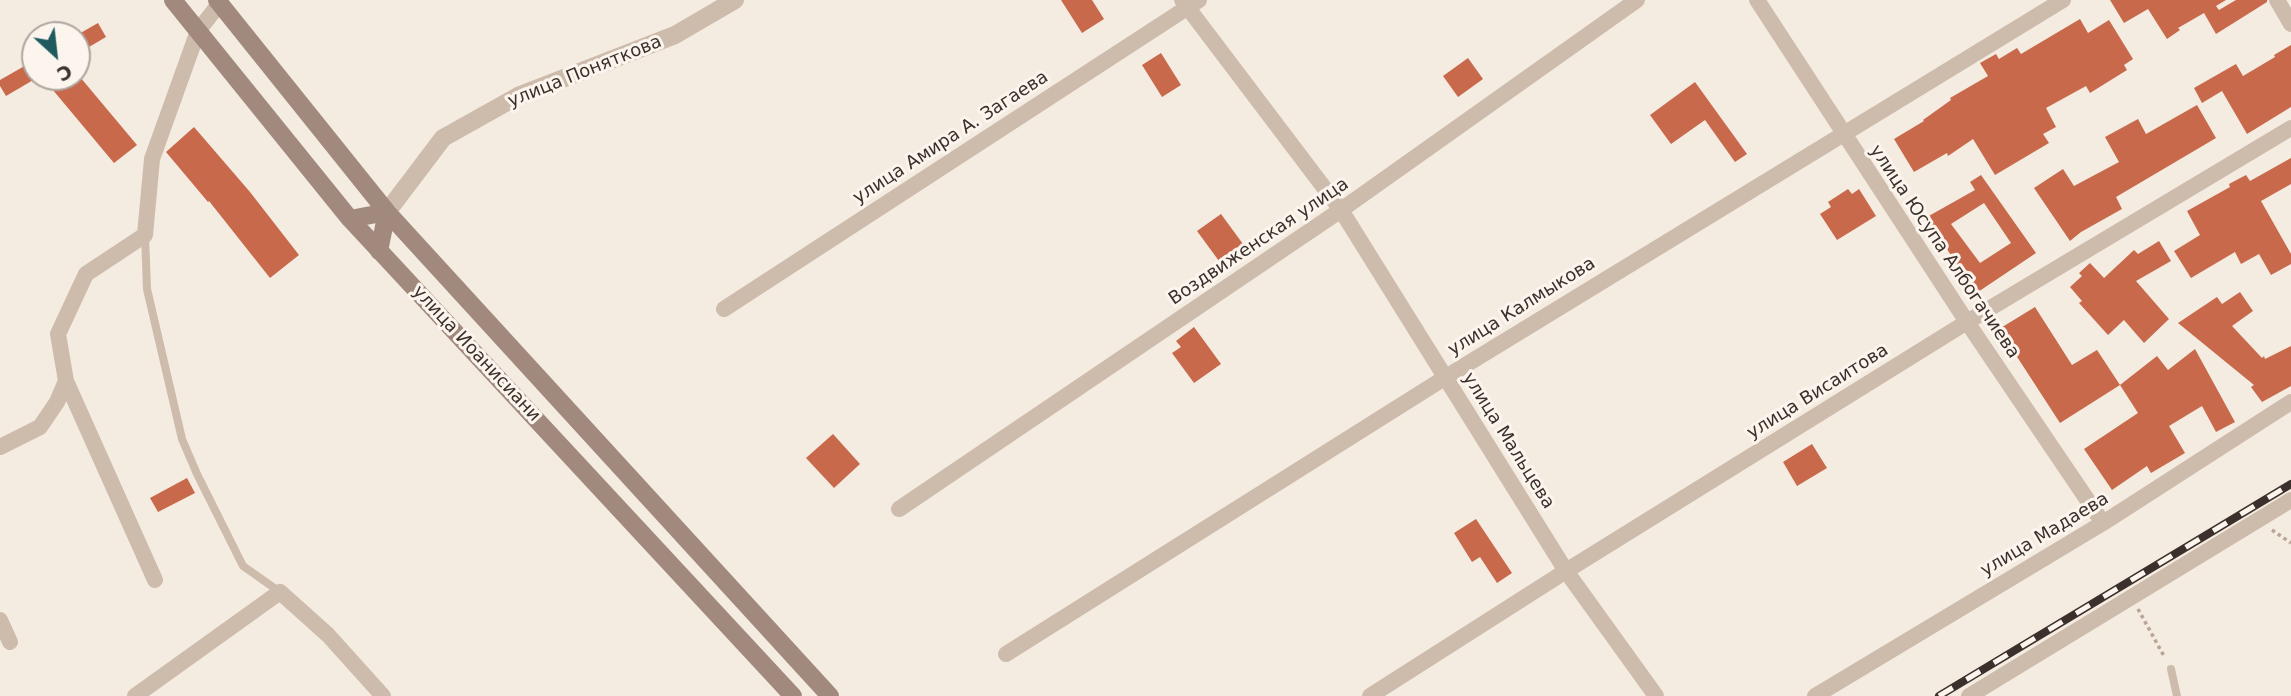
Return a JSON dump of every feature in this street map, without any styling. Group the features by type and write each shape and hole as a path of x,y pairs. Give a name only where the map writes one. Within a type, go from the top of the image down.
{"main road":[{"name":"улица Иоанисиани","path":"173,0 350,219 793,696"},
{"name":"улица Иоанисиани","path":"218,2 387,212 830,696"},
{"path":"350,219 387,212 379,251"}],"street":[{"name":"улица Поняткова","path":"387,212 443,138 518,96 675,35 735,0"},
{"name":"Воздвиженская улица","path":"899,509 1341,210 1637,0"},
{"name":"улица Юсупа Албогачиева","path":"1757,0 1966,322 2103,523"},
{"name":"улица Калмыкова","path":"1006,654 1446,377 2063,0"},
{"path":"2277,0 2291,24"},
{"path":"155,580 66,381 58,334 86,274 145,235 152,159 198,31 218,2"},
{"name":"улица Мальцева","path":"1190,2 1341,210 1566,571 1656,696"},
{"name":"улица Амира А. Загаева","path":"724,309 1190,2"},
{"name":"улица Висаитова","path":"1370,696 1966,322 2291,128"},
{"path":"0,447 40,427 57,402 66,381"},
{"name":"улица Мадаева","path":"1815,696 2103,523 2291,401"},
{"path":"1969,696 2291,500"},
{"path":"135,696 280,592 328,635 383,696"},
{"path":"0,620 10,642"}],"lane":[{"path":"145,235 148,289 182,439 243,566 280,592"},
{"path":"2171,669 2176,696"}],"path":[{"path":"2132,598 2171,669"}],"building":[{"path":"1061,0 1092,0 1104,19 1082,33"},
{"path":"2110,0 2226,0 2216,6 2219,10 2236,0 2267,2 2216,34 2204,13 2178,28 2180,30 2167,39 2148,9 2124,23"},
{"path":"2080,19 2088,33 2109,20 2133,59 2124,65 2127,70 2090,93 2086,86 2046,108 2056,127 2043,134 2049,143 1995,175 1973,139 1948,156 1947,153 1914,172 1894,139 1924,121 1951,100 1950,98 1988,76 1980,63 1996,54 1999,59 2017,48 2021,54"},
{"path":"98,23 106,37 91,46 91,27"},
{"path":"2291,45 2291,107 2247,134 2222,91 2202,103 2194,88 2236,64 2243,76"},
{"path":"1161,53 1181,85 1162,97 1142,65"},
{"path":"1468,58 1483,79 1458,97 1443,76"},
{"path":"21,68 21,87 6,96 0,86 0,80"},
{"path":"1695,82 1747,154 1735,162 1705,120 1671,144 1650,115"},
{"path":"91,90 137,145 114,163 54,91"},
{"path":"2197,105 2216,138 2116,197 2122,209 2070,241 2034,188 2063,169 2074,186 2119,162 2105,137 2138,119 2146,134"},
{"path":"194,127 299,255 270,278 166,152"},
{"path":"2291,158 2291,184 2261,201 2291,254 2291,264 2271,275 2259,254 2241,264 2235,252 2191,278 2174,251 2200,235 2187,211 2246,175 2250,181"},
{"path":"1981,175 2036,253 1975,294 1927,217 1975,190 1970,182","holes":["1984,203 2011,243 1980,263 1951,224"]},
{"path":"1848,189 1852,194 1859,189 1876,216 1837,240 1820,214 1831,207 1828,202"},
{"path":"1221,214 1243,244 1219,261 1197,231"},
{"path":"2159,241 2171,261 2136,281 2169,319 2144,343 2124,320 2108,335 2079,303 2082,301 2070,287 2082,276 2079,273 2090,263 2104,278 2134,250 2138,254"},
{"path":"2240,292 2253,311 2232,326 2262,358 2291,346 2291,386 2262,402 2251,387 2254,385 2178,323 2217,297 2222,304"},
{"path":"2035,307 2072,365 2097,350 2120,385 2060,423 1999,329"},
{"path":"1194,327 1221,364 1194,383 1172,353 1181,347 1176,341"},
{"path":"2195,349 2235,422 2216,432 2202,406 2169,426 2185,453 2151,473 2147,466 2112,490 2084,449 2138,413 2120,385 2157,356 2168,370"},
{"path":"833,434 860,464 834,488 806,458"},
{"path":"1812,444 1827,468 1797,486 1783,462"},
{"path":"187,478 195,493 158,512 150,498"},
{"path":"1476,519 1512,573 1497,583 1480,557 1472,562 1454,533"}],"railway":[{"path":"1939,696 2291,484"}]}
